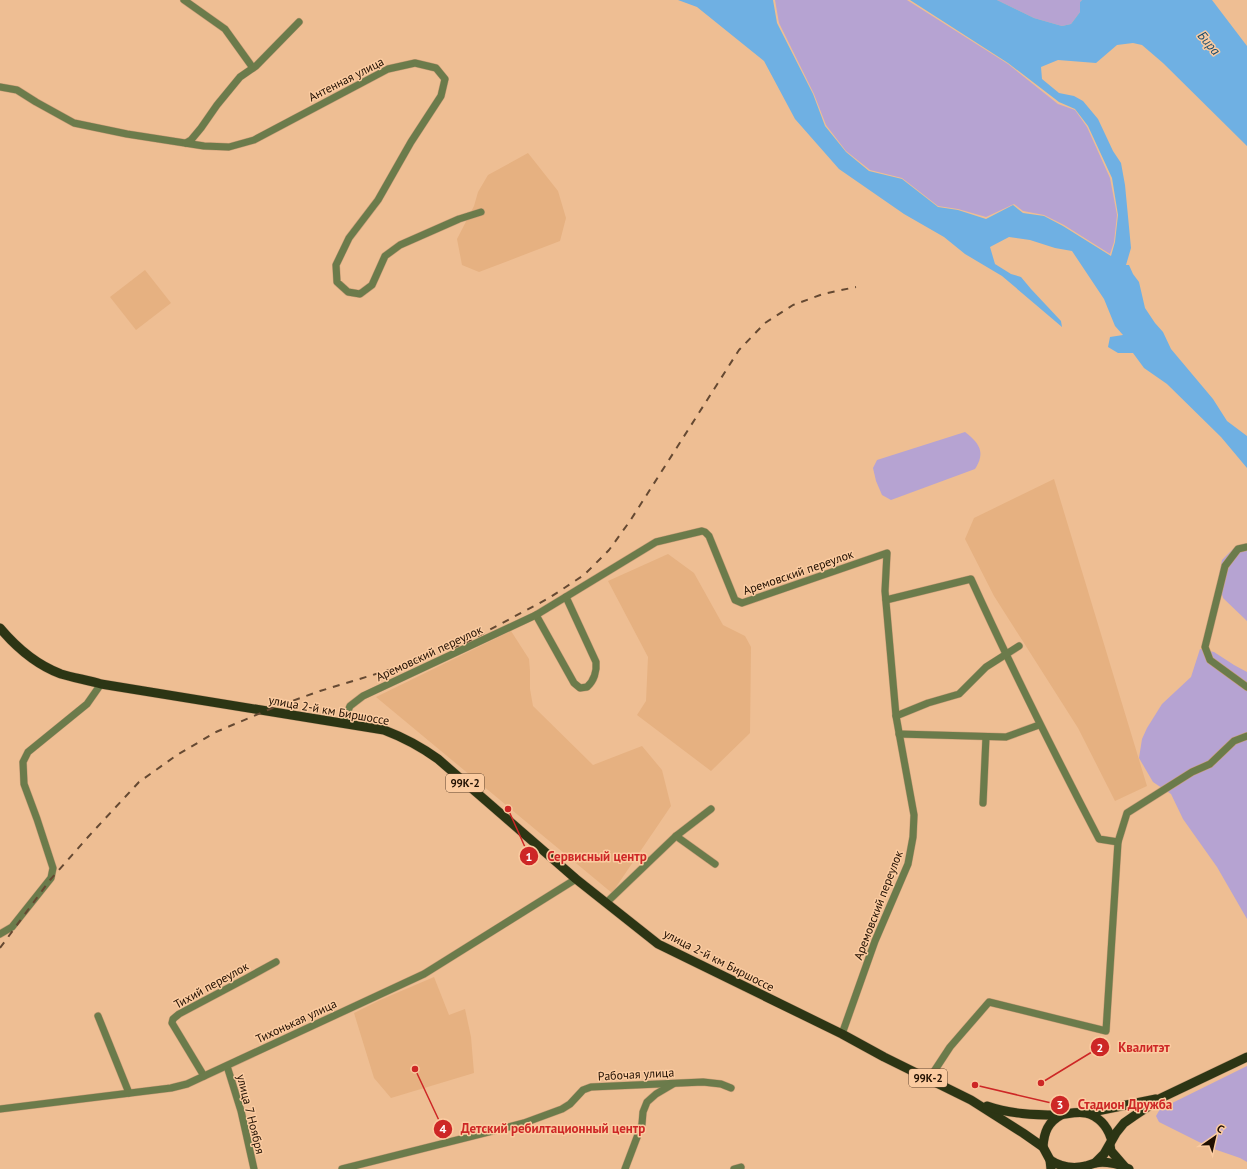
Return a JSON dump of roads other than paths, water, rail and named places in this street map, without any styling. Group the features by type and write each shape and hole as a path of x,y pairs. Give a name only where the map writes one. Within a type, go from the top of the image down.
{"main road":[{"name":"улица 2-й км Биршоссе","path":"0,628 9,639 32,659 61,674 101,684 384,730 406,739 422,747 438,760 576,879 658,944 842,1034 884,1057 971,1100"},
{"name":"99К-2","path":"971,1100 1043,1147 1051,1165 1074,1169 1095,1163 1101,1158 1124,1123 1161,1098 1247,1057"},
{"name":"99К-2","path":"971,1100 996,1109 1023,1114 1061,1115 1070,1112 1087,1113 1161,1098"},
{"path":"1087,1113 1104,1123 1111,1142 1111,1151 1127,1168"},
{"path":"1043,1147 1044,1136 1049,1124 1053,1119 1061,1115"},
{"path":"1095,1163 1112,1163 1127,1168"}],"street":[{"path":"184,0 225,29 253,68"},
{"path":"186,143 191,140 201,128 217,105 240,78 253,68 299,22"},
{"name":"Антенная улица","path":"0,87 17,90 74,123 127,134 204,146 229,146 254,140 388,69 415,63 436,68 445,79 441,96 411,142 378,200 349,238 336,265 338,282 348,292 360,294 372,285 385,256 400,245 459,219 481,212"},
{"name":"Аремовский переулок","path":"343,723 350,706 364,696 536,615 656,542 702,531 705,532 709,536 735,600 742,603 887,552 886,600 896,716 914,815 913,837 908,864 875,941 842,1034"},
{"path":"1247,547 1238,549 1225,566 1205,647 1210,660 1247,687"},
{"path":"886,600 970,579 1005,655 1099,839 1118,842"},
{"path":"536,615 574,683 580,688 587,687 594,678 596,662 566,597"},
{"path":"896,716 928,703 959,694 986,667 1019,646"},
{"path":"0,934 12,927 51,878 53,868 38,819 24,784 24,762 28,752 87,704 101,684"},
{"path":"899,734 1006,737 1040,725"},
{"path":"929,1079 950,1047 989,1002 1106,1031 1118,842 1127,813 1192,772 1210,764 1234,741 1247,736"},
{"path":"983,803 986,737"},
{"path":"606,903 676,836 711,809"},
{"path":"676,836 716,864"},
{"name":"Тихонькая улица","path":"0,1109 171,1088 187,1084 424,974 576,879"},
{"name":"Тихий переулок","path":"204,1076 172,1023 173,1019 179,1014 245,980 276,962"},
{"path":"98,1016 128,1093"},
{"name":"улица 7 Ноября","path":"227,1066 254,1169"},
{"name":"Рабочая улица","path":"342,1169 524,1123 562,1109 570,1104 583,1090 591,1087 703,1082 721,1084 731,1088"},
{"path":"626,1169 642,1124 646,1102 674,1083"}],"water":[{"name":"Бира","path":"678,0 773,0 777,23 813,94 825,126 846,152 869,171 902,179 938,207 958,210 986,219 1013,205 1023,213 1044,216 1111,256 1115,242 1118,215 1112,178 1088,126 1075,109 1059,102 1008,63 910,0 997,0 1034,18 1062,26 1071,24 1080,12 1080,2 1082,0 1212,0 1247,46 1247,146 1163,63 1142,45 1133,43 1117,45 1096,63 1058,60 1041,67 1042,79 1059,93 1074,96 1083,101 1098,119 1113,151 1121,163 1125,185 1131,248 1126,265 1129,265 1139,282 1145,308 1163,332 1171,349 1213,399 1227,421 1247,436 1247,468 1221,437 1167,384 1144,368 1133,353 1118,353 1108,347 1110,337 1123,335 1115,326 1104,299 1072,251 1055,248 1030,240 1009,237 990,247 995,264 1011,274 1021,277 1061,321 1062,327 1002,276 965,254 944,237 904,214 839,169 795,119 764,61 697,7"}],"railway":[{"path":"0,948 50,880 88,837 139,782 177,755 216,732 270,709 320,691 412,663 465,643 549,598 584,575 609,550 630,521 739,350 765,323 793,305 823,294 856,287"}],"place":[{"name":"Сервисный центр","path":"508,809"},
{"name":"Детский ребилтационный центр","path":"415,1069"},
{"name":"Квалитэт","path":"1041,1083"},
{"name":"Стадион Дружба","path":"975,1085"}]}
